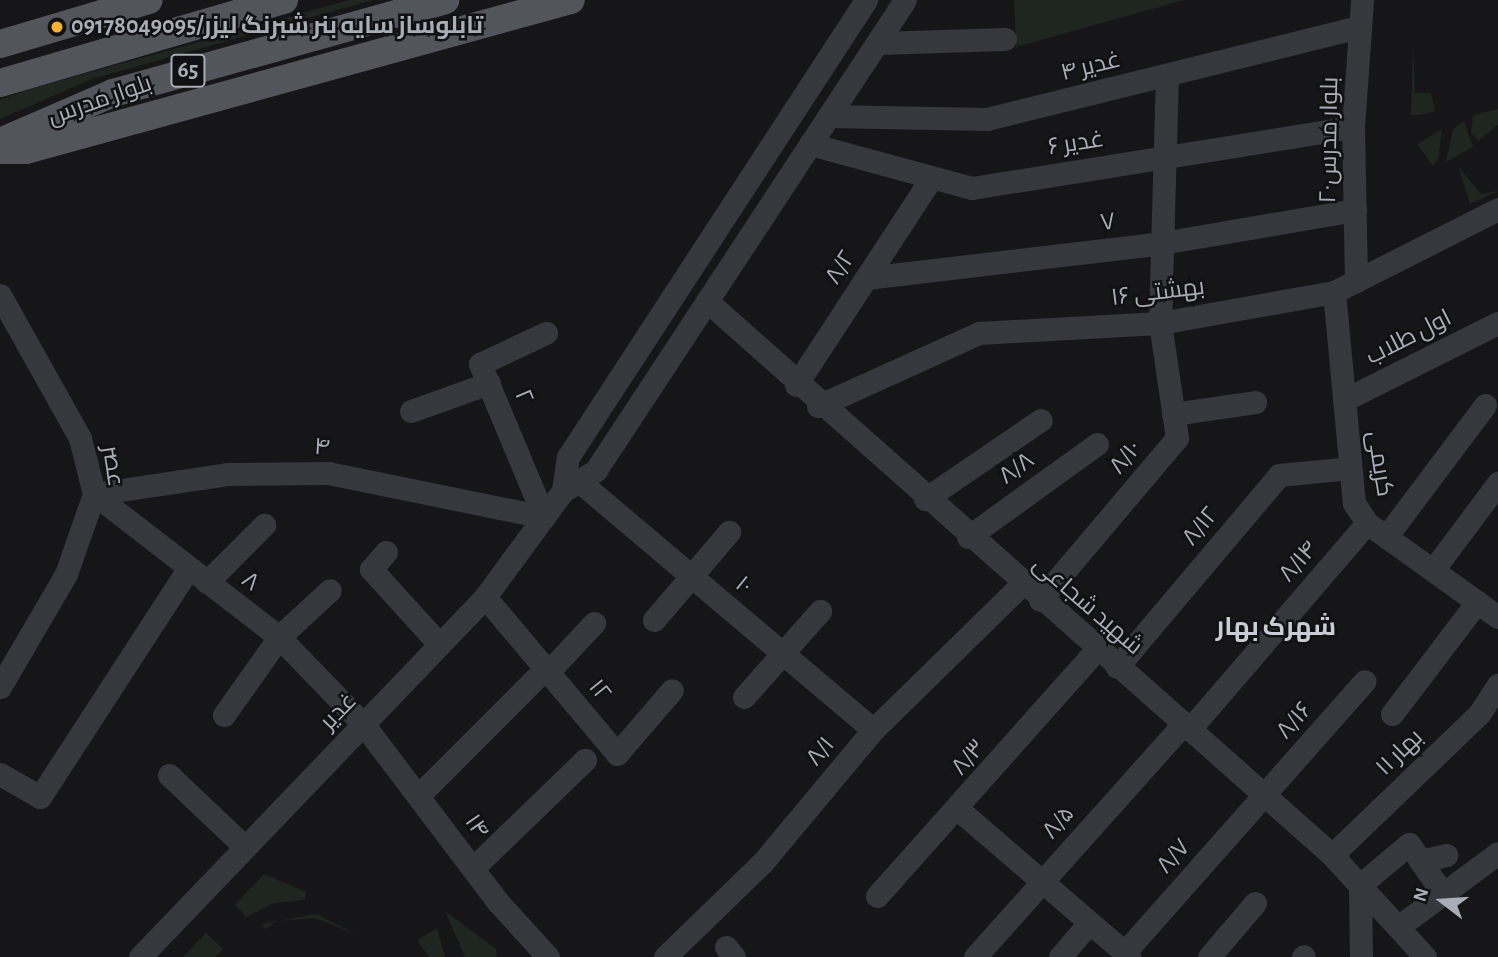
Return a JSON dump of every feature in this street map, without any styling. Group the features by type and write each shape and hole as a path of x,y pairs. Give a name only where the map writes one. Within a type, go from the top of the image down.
{"main road":[{"path":"0,44 149,0"},
{"name":"بلوار مدرس","path":"0,83 284,0"},
{"name":"بلوار مدرس","path":"0,142 113,93 388,8 442,0"},
{"path":"0,150 26,150 571,0"}],"street":[{"path":"571,486 569,457 866,0"},
{"name":"بلوار مدرس۲۰","path":"1356,281 1353,127 1362,0"},
{"name":"غدیر","path":"139,957 485,597 544,517 571,486 596,470 877,43 897,5"},
{"name":"غدیر ۴","path":"829,116 987,119 1360,27"},
{"path":"877,43 1004,39"},
{"name":"۸/۱۰","path":"1040,600 1177,438 1160,323 1167,75"},
{"name":"غدیر ۶","path":"810,144 930,180 972,188 1353,127"},
{"name":"۸/۲","path":"796,385 930,180"},
{"name":"۱۶ بهشتی","path":"818,406 979,333 1160,323 1334,292 1498,209"},
{"name":"۷","path":"866,278 1162,243 1354,210"},
{"name":"کریمی","path":"1334,292 1354,503 1367,523 1498,617"},
{"name":"عصر","path":"0,295 80,438 94,494 66,574 0,687"},
{"name":"شهید شجاعی","path":"707,301 818,406 1332,855 1425,957"},
{"name":"اول طلاب","path":"1344,400 1498,323"},
{"name":"۲","path":"544,517 480,364 546,333"},
{"path":"411,411 489,383"},
{"path":"1173,414 1255,402"},
{"path":"1386,537 1485,405"},
{"path":"925,499 1041,420"},
{"name":"۸/۸","path":"968,537 1097,444"},
{"name":"۸/۱۲","path":"1117,667 1279,475 1350,468"},
{"name":"۴","path":"94,494 228,474 328,473 544,517"},
{"path":"1433,570 1498,484"},
{"name":"۱۰","path":"571,486 783,652 873,730"},
{"name":"۸","path":"94,494 279,637 364,725"},
{"name":"۸/۱۴","path":"1186,727 1367,523"},
{"path":"207,582 264,525"},
{"path":"654,620 729,533"},
{"path":"386,552 371,569 439,644"},
{"path":"0,774 40,797 188,569"},
{"name":"۸/۱","path":"665,957 762,862 873,730 1022,584"},
{"path":"224,715 279,637 330,590"},
{"name":"۱۲","path":"485,597 542,675 617,754 672,690"},
{"path":"1392,714 1477,602"},
{"path":"744,697 820,611"},
{"path":"420,794 594,623"},
{"name":"۸/۳","path":"877,896 959,810 1097,649"},
{"name":"۸/۱۶","path":"1264,796 1365,681"},
{"name":"بهار ۱۱","path":"1332,855 1495,696"},
{"name":"۱۴","path":"364,725 420,794 473,869 548,957"},
{"name":"۸/۵","path":"975,957 1186,727"},
{"path":"473,869 585,761"},
{"path":"169,775 245,847"},
{"name":"۸/۷","path":"1127,955 1264,796"},
{"path":"959,810 1127,955"},
{"path":"1361,957 1360,885 1409,844 1443,894"},
{"path":"1398,927 1498,853"},
{"path":"1420,861 1446,855"},
{"path":"1209,957 1255,903"},
{"path":"1060,957 1090,923"}],"shaded area":[{"path":"349,0 373,0 92,79 0,119 0,100 30,89"},
{"path":"1014,0 1184,0 1016,47"},
{"path":"1413,45 1415,93 1431,93 1435,111 1421,115 1411,115"},
{"path":"1498,109 1498,125 1478,141 1471,133 1473,115"},
{"path":"1464,121 1473,147 1446,162 1453,129"},
{"path":"1442,129 1438,160 1433,166 1417,144"},
{"path":"1459,168 1481,194 1498,191 1470,204"},
{"path":"264,874 306,892 305,900 274,903 246,917 235,905"},
{"path":"445,911 496,949 497,957 465,957"},
{"path":"316,914 358,935 315,918 279,921"},
{"path":"277,921 265,929 262,924"},
{"path":"437,928 445,957 429,957 417,940"},
{"path":"206,933 223,949 215,957 183,957"}],"place":[{"name":"تابلوساز سایه بنر شبرنگ لیزر/09178049095","path":"57,27"}],"district":[{"name":"شهرک بهار","path":"1276,628"}]}
